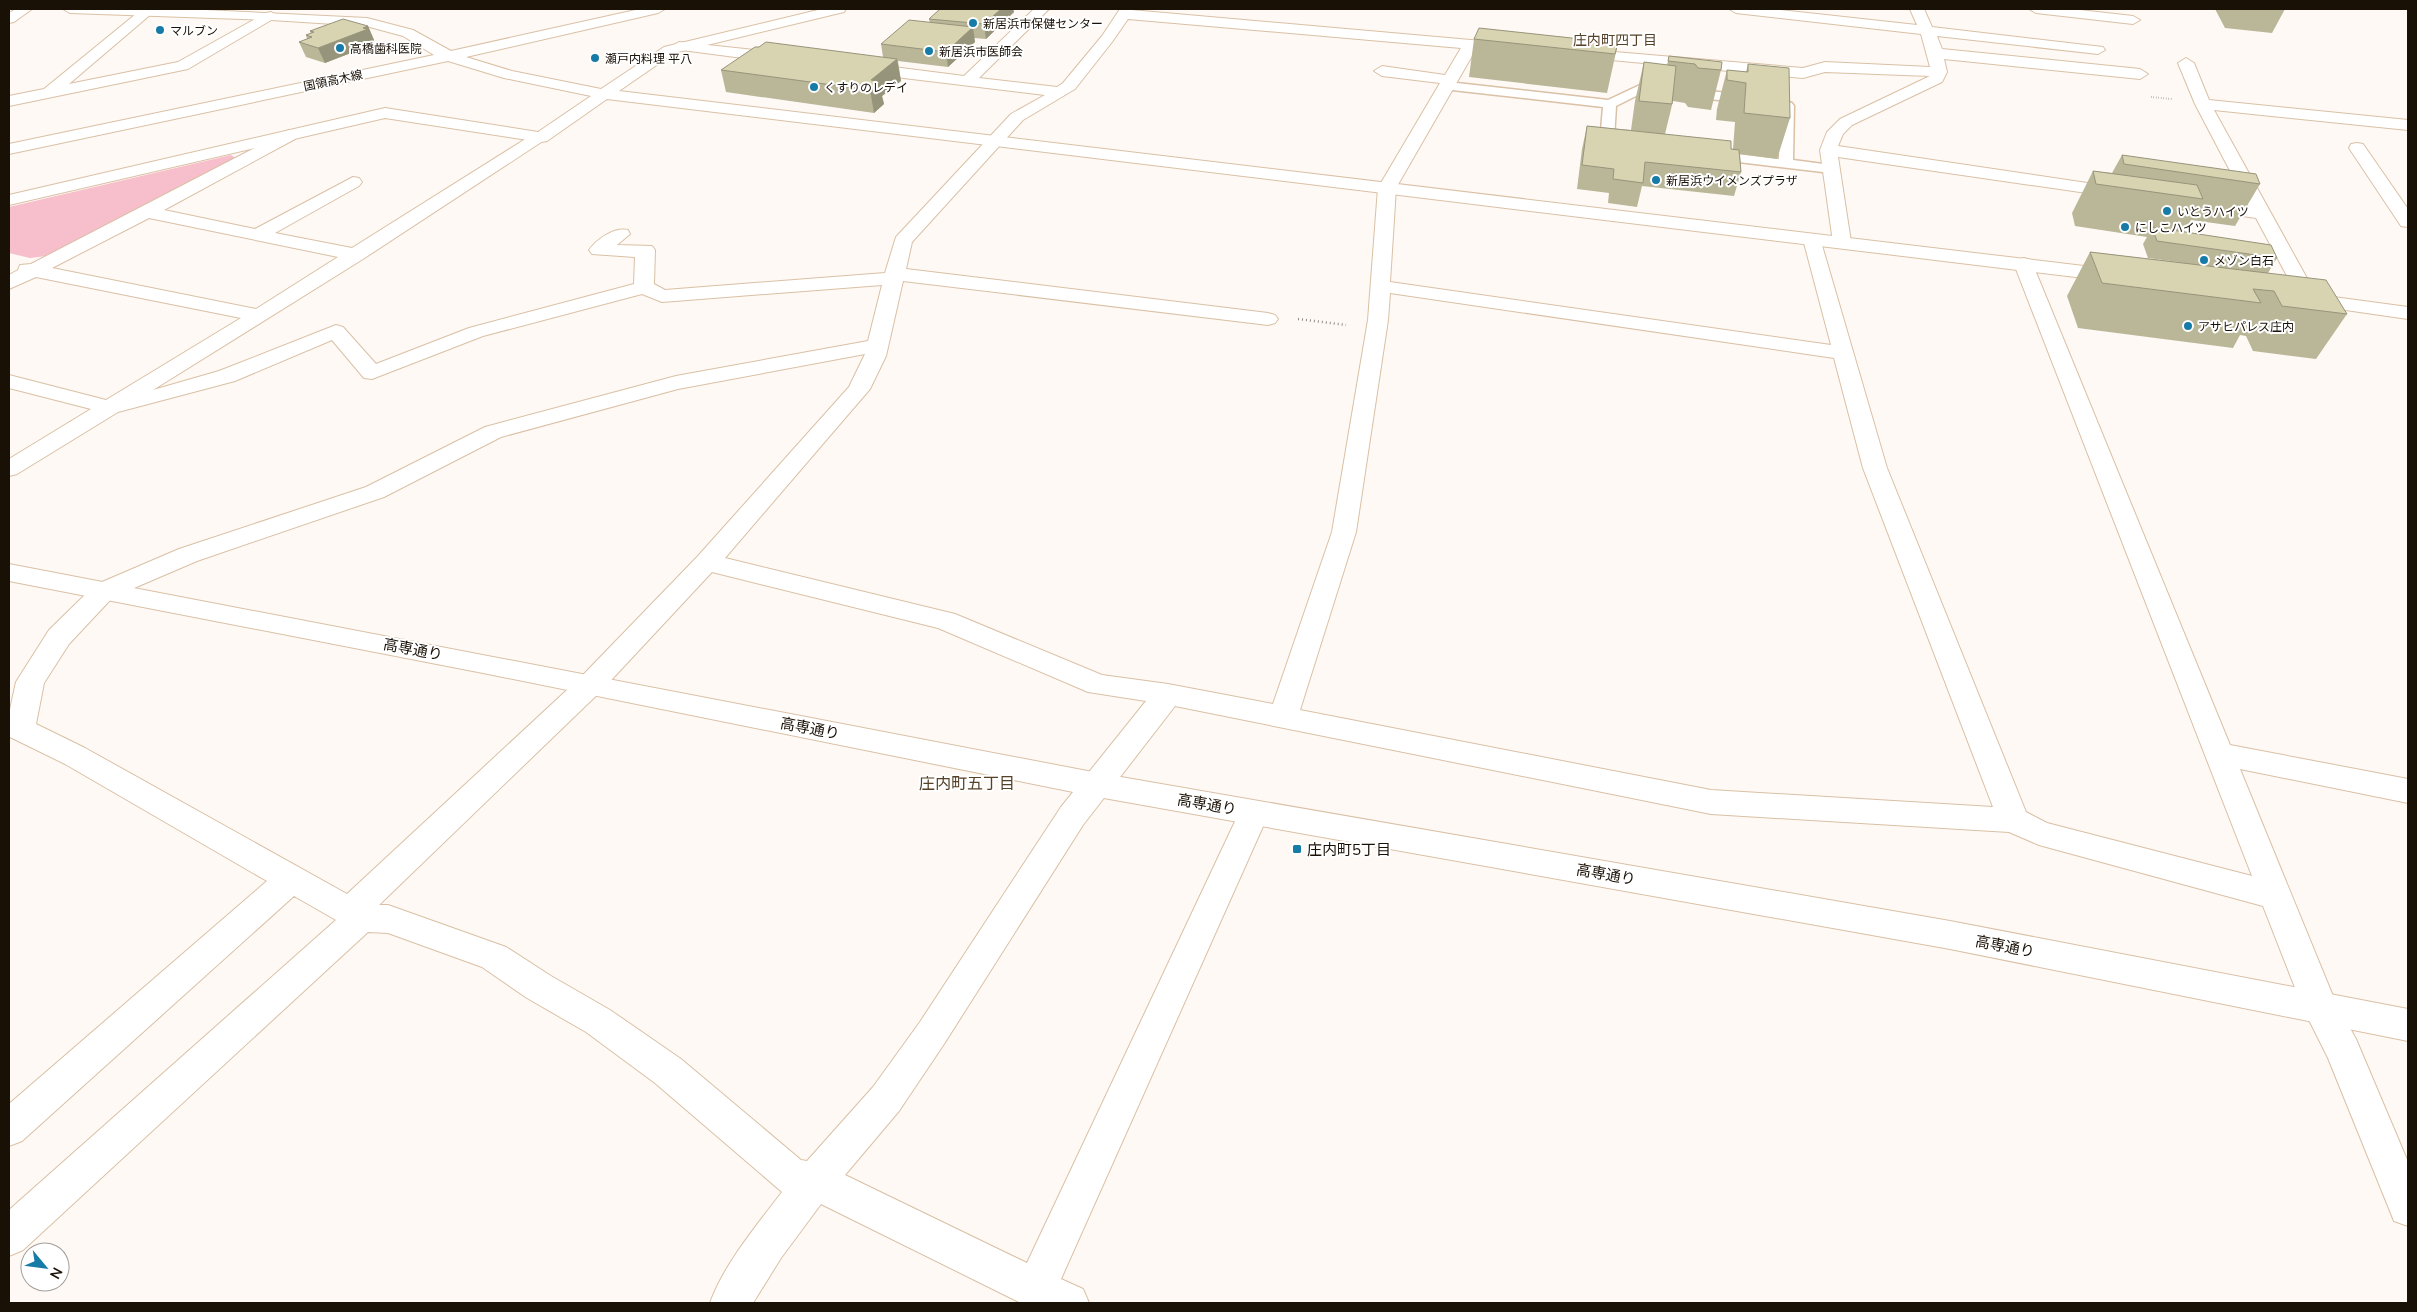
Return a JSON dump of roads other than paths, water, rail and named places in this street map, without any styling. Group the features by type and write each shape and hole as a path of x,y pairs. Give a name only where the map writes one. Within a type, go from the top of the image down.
{"street":[{"path":"9,19 25,9"},
{"path":"70,9 273,13 367,22 408,33 449,56 509,75 604,94 2132,278"},
{"name":"国領高木線","path":"9,149 449,56 658,9"},
{"path":"967,81 1042,9"},
{"path":"1736,9 2098,50"},
{"path":"1842,242 1828,150 1835,132 1846,122 1937,79 1939,72 1935,53 1917,9"},
{"path":"2036,9 2133,20"},
{"path":"49,93 148,10"},
{"path":"9,469 356,256 670,50 679,46 830,10"},
{"path":"9,1236 356,915 591,684 708,562 859,389 878,345 902,241 1017,117 1068,86 1107,39 1126,11 1529,49"},
{"path":"367,22 388,12"},
{"path":"9,101 183,66 273,13"},
{"path":"1283,717 1344,532 1376,329 1387,188 1471,44"},
{"path":"679,46 798,60"},
{"path":"1568,52 1803,73 1825,68 1939,72"},
{"path":"1935,53 2008,63 2033,62 2140,74"},
{"path":"2186,63 2203,104 2310,300"},
{"path":"848,66 1060,92"},
{"path":"1382,71 1449,83"},
{"path":"2203,104 2408,125"},
{"path":"9,200 385,113 540,137"},
{"path":"9,283 147,212 289,135"},
{"path":"2357,148 2408,222"},
{"path":"1828,150 2134,195"},
{"path":"331,177 373,186"},
{"path":"257,235 353,182"},
{"path":"2194,204 2263,214"},
{"path":"147,212 356,256"},
{"path":"621,234 599,250 645,250 644,287"},
{"path":"1812,239 1875,468 2014,820"},
{"path":"9,264 259,316"},
{"path":"2024,264 2320,1008 2344,1051 2408,1207"},
{"path":"9,381 108,407 136,402 227,376 336,331 372,373 476,332 644,287 662,296 895,276 1268,319"},
{"path":"1380,286 1843,352"},
{"path":"2290,297 2408,313"},
{"path":"878,345 676,383 493,432 375,492 188,555 104,591 59,636 30,682 17,710 20,729 75,756 356,915 388,919 494,957 538,987 598,1021 668,1071 792,1177 815,1182 1036,1289 1069,1303"},
{"path":"708,562 946,621 1098,684 1168,694 1711,802 2014,820 2039,833 2275,896"},
{"name":"高専通り","path":"9,572 591,684 1098,785 1950,935 2408,1025"},
{"path":"730,1303 767,1244 815,1182 886,1099 932,1033 1072,816 1168,694"},
{"path":"2219,754 2408,791"},
{"path":"1036,1289 1254,813"},
{"path":"9,1128 291,879"}],"lane":[{"path":"1449,83 1610,104 1642,88 1782,104 1787,106 1786,164"},
{"path":"1610,104 1607,142 1635,146"},
{"path":"1692,152 1831,169"}],"place":[{"name":"新居浜市保健センター","path":"973,23"},
{"name":"マルブン","path":"160,30"},
{"name":"高橋歯科医院","path":"340,48"},
{"name":"新居浜市医師会","path":"929,51"},
{"name":"瀬戸内料理 平八","path":"595,58"},
{"name":"くすりのレデイ","path":"814,87"},
{"name":"新居浜ウイメンズプラザ","path":"1656,180"},
{"name":"いとうハイツ","path":"2167,211"},
{"name":"にしこハイツ","path":"2125,227"},
{"name":"メゾン白石","path":"2204,260"},
{"name":"アサヒパレス庄内","path":"2188,326"},
{"name":"庄内町5丁目","path":"1297,849"}],"district":[{"name":"庄内町四丁目","path":"1615,40"},
{"name":"庄内町五丁目","path":"967,783"}]}
